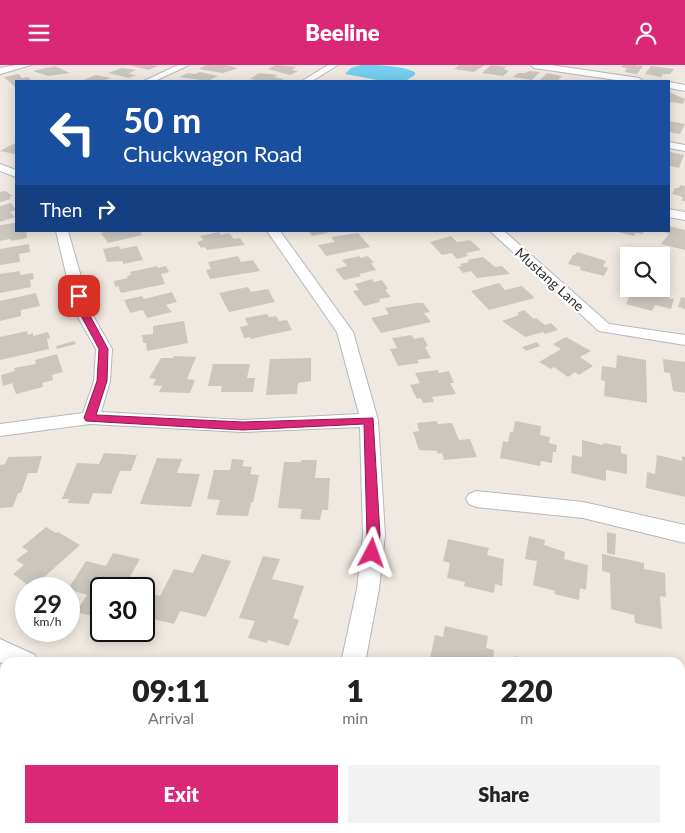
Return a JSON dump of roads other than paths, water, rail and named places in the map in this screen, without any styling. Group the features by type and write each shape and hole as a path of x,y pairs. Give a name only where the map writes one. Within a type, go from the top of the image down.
{"street":[{"path":"0,71 27,65"},
{"path":"150,80 185,65"},
{"path":"309,79 334,65"},
{"path":"534,65 632,80"},
{"path":"670,85 685,88"},
{"path":"670,145 685,148"},
{"path":"0,167 15,174"},
{"path":"670,213 685,216"},
{"path":"62,232 83,312 104,349 102,381 90,418"},
{"path":"274,232 345,332 369,420 374,535 368,589 354,657"},
{"name":"Mustang Lane","path":"497,232 604,327"},
{"path":"604,327 685,340"},
{"path":"0,430 90,418 243,426 369,420"},
{"path":"476,499 583,510 685,534"},
{"path":"0,651 13,657"}],"water":[{"path":"360,65 381,65 402,68 415,72 415,75 407,80 378,80 345,74 351,68"}]}
